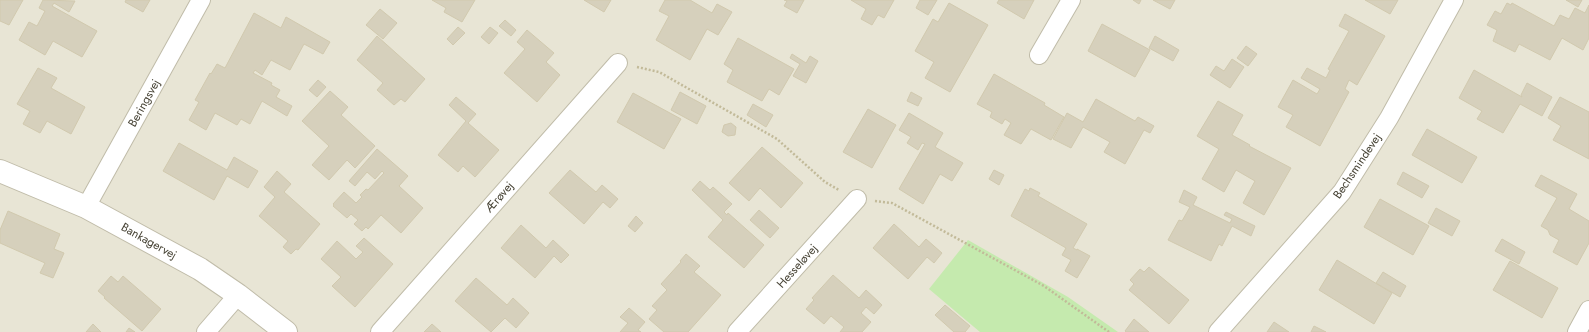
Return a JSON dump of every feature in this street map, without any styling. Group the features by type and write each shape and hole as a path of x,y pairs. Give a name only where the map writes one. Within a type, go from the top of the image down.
{"street":[{"name":"Beringsvej","path":"86,207 201,0"},
{"path":"1039,55 1071,0"},
{"name":"Bechsmindevej","path":"1218,332 1342,192 1389,118 1454,0"},
{"name":"Ærøvej","path":"380,332 618,63"},
{"name":"Bankagervej","path":"0,171 86,207 200,269 238,295 286,332"},
{"name":"Hesseløvej","path":"737,332 857,199"},
{"path":"206,332 238,295"},
{"path":"1577,332 1589,310"}],"shaded area":[{"path":"0,0 1589,0 1589,332 0,332"}],"green space":[{"path":"968,240 1068,297 1118,332 980,332 929,289"}],"building":[{"path":"0,0 23,0 9,25 0,21"},
{"path":"43,0 75,1 69,12 54,3 52,6 97,31 82,57 53,41 45,55 19,40 29,22 37,26 45,11 39,8"},
{"path":"126,0 150,0 143,12 125,2"},
{"path":"432,0 475,0 462,22 444,12 446,8"},
{"path":"584,0 611,0 604,12"},
{"path":"665,0 690,0 712,13 717,4 732,12 718,35 707,29 690,60 656,40 669,16 659,11"},
{"path":"784,0 804,0 797,13 784,6 787,1"},
{"path":"851,0 894,0 884,18 878,15 872,25 861,19 866,9"},
{"path":"920,0 937,0 928,15 916,8"},
{"path":"999,0 1034,0 1024,19 997,3"},
{"path":"1133,0 1141,0 1139,4"},
{"path":"1153,0 1175,0 1170,9"},
{"path":"1365,0 1398,0 1390,14"},
{"path":"1566,0 1582,0 1578,7"},
{"path":"949,3 988,25 950,92 925,78 934,62 915,51 933,19 938,22"},
{"path":"1507,3 1511,5 1512,3 1554,26 1560,15 1569,19 1575,8 1585,13 1589,5 1589,38 1583,50 1562,38 1550,60 1519,44 1515,52 1493,41 1497,30 1487,25 1495,11 1501,14"},
{"path":"380,9 397,23 383,39 366,25"},
{"path":"254,13 281,28 286,17 330,42 323,54 304,44 290,70 271,60 262,75 255,70 253,73 272,83 271,85 280,90 276,97 292,106 287,116 262,101 250,124 241,119 237,125 215,113 206,130 189,120 199,102 195,100 210,73 211,74 217,64 225,68"},
{"path":"1345,14 1385,36 1357,85 1349,80 1345,89 1349,92 1320,146 1286,127 1293,115 1278,107 1293,80 1317,94 1320,89 1301,78 1307,68 1326,78 1330,70 1328,69 1349,31 1339,26"},
{"path":"505,20 516,30 511,36 499,26"},
{"path":"1102,24 1150,50 1135,77 1088,51"},
{"path":"458,27 465,33 453,45 447,39"},
{"path":"490,27 498,33 489,44 481,37"},
{"path":"527,30 554,53 546,62 560,75 537,102 504,73 525,49 517,42"},
{"path":"377,36 425,79 405,102 401,99 394,105 377,90 383,83 357,60"},
{"path":"1155,36 1179,50 1173,61 1149,48"},
{"path":"738,38 794,69 779,95 769,89 762,101 727,82 733,70 724,64"},
{"path":"1246,46 1257,54 1248,66 1237,58"},
{"path":"792,54 806,63 810,56 818,61 806,83 793,76 800,64 790,58"},
{"path":"1232,59 1244,67 1230,88 1210,75 1216,66 1224,71"},
{"path":"38,68 57,78 51,88 85,107 71,134 47,121 40,133 23,124 30,111 17,104"},
{"path":"1474,70 1522,97 1521,95 1527,83 1552,97 1542,116 1520,104 1503,133 1477,119 1482,111 1459,98"},
{"path":"994,74 1045,103 1044,105 1064,117 1051,140 1031,129 1021,144 1004,135 1011,123 1005,119 1002,124 990,117 992,112 977,104"},
{"path":"318,80 326,87 317,97 309,90"},
{"path":"330,91 348,107 341,115 375,146 355,168 347,160 329,180 312,165 329,146 302,121"},
{"path":"680,92 706,106 697,124 671,110"},
{"path":"911,92 922,98 918,106 907,101"},
{"path":"633,93 681,119 664,149 617,122"},
{"path":"456,97 476,114 468,123 499,150 475,177 463,166 458,172 438,155 466,121 449,105"},
{"path":"1560,97 1589,112 1589,159 1553,140 1561,126 1548,118"},
{"path":"1096,99 1135,121 1138,117 1154,126 1150,133 1144,130 1125,164 1104,152 1110,142 1083,127 1071,148 1053,139 1067,113 1083,122"},
{"path":"1218,101 1243,115 1232,135 1250,145 1249,146 1291,168 1264,215 1243,203 1255,181 1236,170 1224,192 1202,179 1219,149 1197,136"},
{"path":"753,104 773,115 766,127 747,115"},
{"path":"868,109 896,125 872,168 843,152"},
{"path":"909,113 943,133 935,147 963,163 952,181 940,174 923,204 899,189 925,144 922,143 918,150 907,143 911,137 899,130"},
{"path":"731,123 736,127 735,135 728,136 722,132 724,125"},
{"path":"1427,129 1477,157 1462,183 1412,155"},
{"path":"179,143 227,170 234,157 258,171 248,188 227,176 214,200 163,171"},
{"path":"762,147 803,183 781,208 760,188 749,201 729,183"},
{"path":"377,149 408,176 399,186 423,208 401,233 381,215 368,229 366,227 362,231 354,224 358,220 351,214 347,218 333,206 333,204 344,192 356,203 362,197 360,195 366,189 368,190 384,173 382,171 375,179 367,172 355,186 349,181"},
{"path":"570,170 596,192 602,185 618,199 610,208 603,202 584,224 549,193"},
{"path":"994,170 1004,175 999,185 989,179"},
{"path":"277,171 291,184 284,192 320,224 298,250 296,249 291,254 283,247 288,241 259,216 275,197 264,187"},
{"path":"1403,172 1429,186 1422,198 1397,184"},
{"path":"1541,175 1577,194 1569,209 1589,221 1589,243 1577,265 1553,252 1559,240 1550,235 1548,230 1541,226 1557,198 1535,186"},
{"path":"700,181 710,190 713,187 732,204 724,212 727,215 728,213 764,245 744,268 708,237 723,220 692,190"},
{"path":"1030,188 1040,193 1038,196 1087,224 1073,248 1090,256 1077,278 1065,271 1071,260 1062,255 1066,248 1011,216 1025,189 1029,191"},
{"path":"1184,190 1197,197 1193,205 1230,223 1232,219 1224,215 1226,212 1255,226 1251,236 1232,226 1222,246 1219,244 1211,261 1168,240 1179,220 1182,221 1190,207 1179,202"},
{"path":"1380,199 1429,226 1413,255 1364,227"},
{"path":"1436,208 1460,221 1452,236 1428,223"},
{"path":"759,210 779,228 770,238 750,220"},
{"path":"8,211 60,234 54,249 64,253 53,278 40,273 45,263 0,243 0,230"},
{"path":"636,216 643,223 635,232 628,226"},
{"path":"894,224 919,247 926,239 942,253 934,263 927,257 908,279 873,248"},
{"path":"521,225 546,248 553,240 569,255 561,263 554,256 535,278 501,248"},
{"path":"364,238 393,264 355,307 332,286 341,277 321,259 337,241 356,259 363,252 356,246"},
{"path":"1502,239 1525,252 1519,264 1495,251"},
{"path":"686,254 700,266 694,272 721,295 688,332 664,332 649,319 657,310 652,306 667,290 661,284 681,262 680,261"},
{"path":"1337,260 1392,293 1374,324 1319,290"},
{"path":"1510,261 1558,288 1542,318 1493,290"},
{"path":"1149,267 1189,300 1169,324 1129,290 1134,284 1130,280 1140,269 1144,272"},
{"path":"1383,272 1406,286 1400,297 1376,283"},
{"path":"833,275 859,298 866,290 882,305 874,314 866,307 861,313 871,322 862,332 840,332 844,327 831,316 824,324 806,309 814,300 812,298"},
{"path":"111,276 118,282 123,276 161,309 142,331 98,291"},
{"path":"476,278 507,305 513,298 529,313 516,328 505,318 491,332 455,301"},
{"path":"945,305 970,326 965,332 954,332 935,315"},
{"path":"629,308 645,322 638,330 641,332 620,332 628,323 620,317"},
{"path":"1134,319 1149,332 1126,332 1125,331"},
{"path":"1274,322 1289,332 1267,332"},
{"path":"93,324 101,332 86,332"},
{"path":"432,324 441,332 424,332"},
{"path":"1314,326 1326,332 1311,332"},
{"path":"129,328 135,332 126,332"}]}
